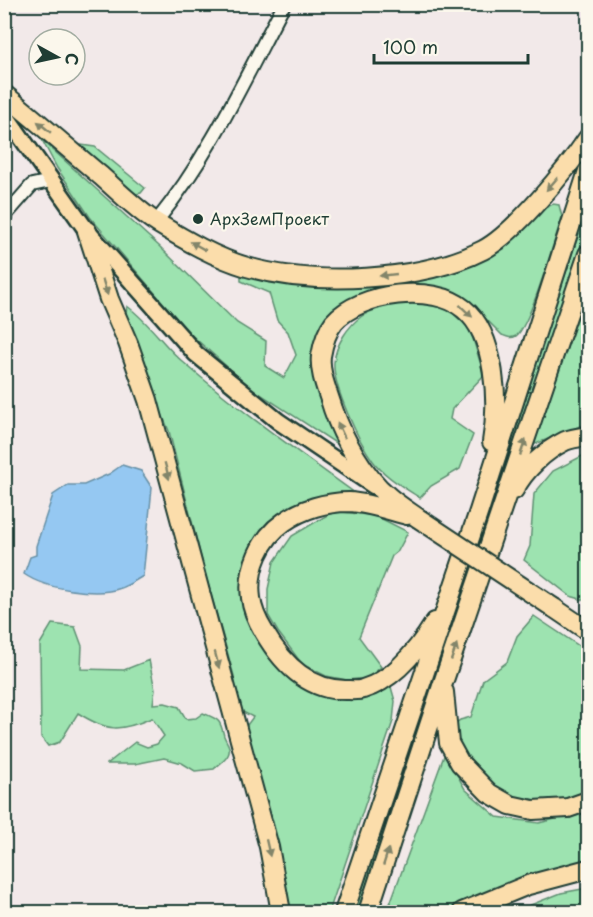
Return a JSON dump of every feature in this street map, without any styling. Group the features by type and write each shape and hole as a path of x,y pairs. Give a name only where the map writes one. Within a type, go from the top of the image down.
{"highway":[{"path":"4,94 156,222 206,250 246,267 305,278 384,275 417,271 455,261 484,249 512,228 588,138"},
{"path":"344,912 479,512 588,171"},
{"path":"87,231 109,299 128,343 148,400 269,847 281,912"},
{"path":"368,912 588,254"},
{"path":"479,512 495,422 494,381 485,342 475,321 466,310 452,300 435,296 394,295 368,300 348,310 334,323 326,337 321,358 323,377 338,423 354,456 386,495 588,631"},
{"path":"498,520 520,479 538,459 566,441 588,436"},
{"path":"418,518 349,502 310,508 293,515 278,526 263,542 255,561 251,598 258,621 284,662 300,676 330,690 362,690 387,677 410,655 428,634 451,594"},
{"path":"554,608 588,617"},
{"path":"443,683 449,743 459,763 489,793 510,805 533,810 568,808 588,801"},
{"path":"462,912 528,885 588,869"}],"main road":[{"path":"4,113 87,231 196,354 278,421 386,495"}],"street":[{"path":"156,222 175,199 202,156 285,4"},
{"path":"4,217 32,184 51,181"}],"green space":[{"path":"42,140 159,246 237,323 266,341 265,366 284,378 296,355 288,332 277,320 269,293 241,281 241,273 282,284 360,286 441,276 504,249 528,222 553,204 559,205 562,217 535,299 522,329 514,337 502,335 467,300 353,300 315,361 340,446 251,388 188,332 90,217 57,168"},
{"path":"81,145 95,147 145,188 141,193 136,194 128,189 79,147"},
{"path":"588,206 588,234 361,912 354,912"},
{"path":"588,288 588,423 533,445"},
{"path":"406,301 448,309 470,329 484,375 452,409 450,419 473,435 460,469 431,486 420,498 389,477 373,461 361,441 342,398 337,385 334,362 343,336 362,316 371,311"},
{"path":"127,306 176,355 224,396 355,493 341,499 293,505 262,533 248,569 271,657 334,697 374,695 377,690 391,687 395,701 393,721 329,912 288,912 244,729 253,717 237,709 234,676 169,431 131,338 126,314"},
{"path":"588,453 588,601 570,596 524,560 530,546 534,494 553,471"},
{"path":"334,511 376,516 408,532 398,551 392,556 359,637 381,667 368,678 347,680 326,676 302,664 268,615 268,589 274,562 292,536"},
{"path":"534,616 588,652 588,789 568,801 535,804 494,790 465,756 452,727 460,720 471,717 483,680 507,662 517,636"},
{"path":"52,624 75,627 82,646 81,669 124,670 149,660 155,690 153,704 165,703 179,707 186,719 196,718 203,713 216,719 220,723 229,747 224,761 214,769 195,771 182,763 164,758 135,764 107,764 135,742 147,747 157,744 164,736 152,718 131,726 114,728 98,724 78,713 60,742 48,746 41,737 40,644"},
{"path":"445,753 465,789 497,817 539,823 588,811 588,863 510,884 450,912 387,912"},
{"path":"588,888 588,906 574,912 513,912 561,893"}],"water":[{"path":"122,465 141,471 152,488 143,576 121,588 99,592 71,590 45,584 24,574 30,557 36,555 36,546 53,495 68,485 84,485 109,474"}],"place":[{"name":"АрхЗемПроект","path":"198,219"}]}
